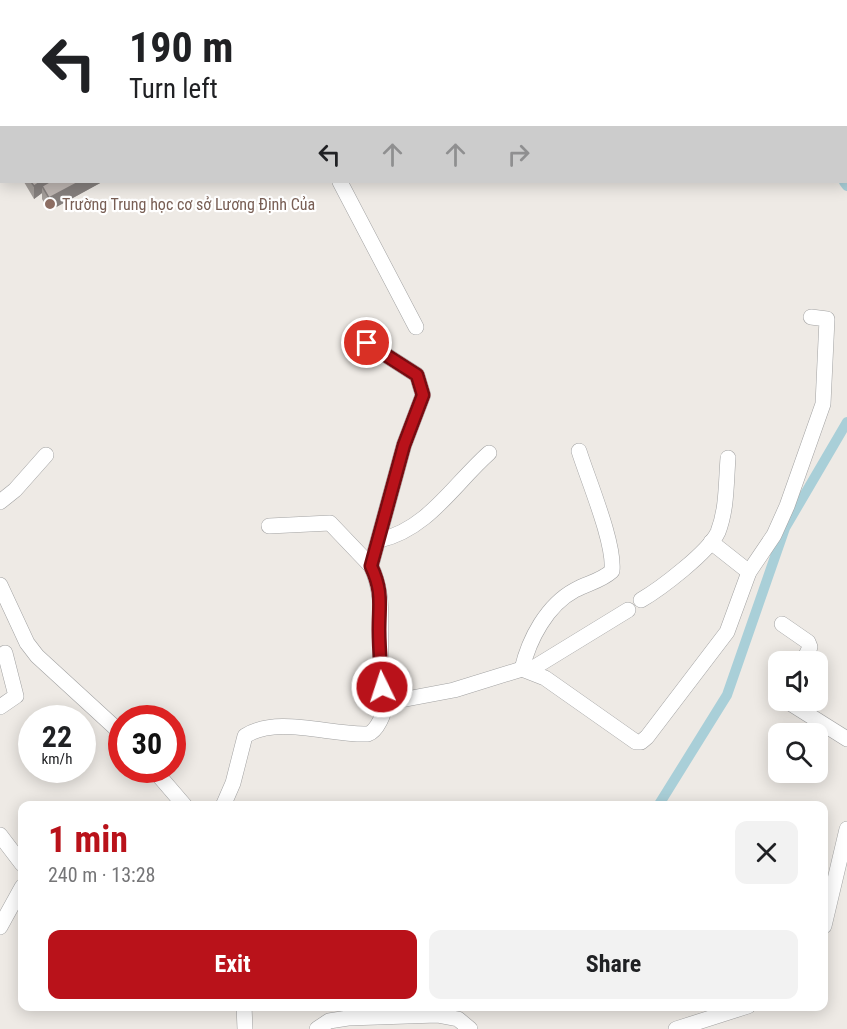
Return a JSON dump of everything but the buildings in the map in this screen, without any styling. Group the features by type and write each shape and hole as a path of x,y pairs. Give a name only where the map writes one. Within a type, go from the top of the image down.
{"street":[{"path":"341,183 416,327"},
{"path":"526,669 590,707 636,742 641,742 704,665 727,632 749,572 774,535 787,506 822,404 827,319 811,317"},
{"path":"367,343 417,375 423,395 404,445 380,540 371,566"},
{"path":"526,669 534,636 556,604 575,590 606,577 612,571 613,563 605,533 579,451"},
{"path":"380,540 402,533 423,519 489,453"},
{"path":"0,502 15,490 46,455"},
{"path":"641,600 661,589 717,535 724,512 728,458"},
{"path":"225,801 233,783 245,736 252,731 286,727 368,734 377,727 385,703 379,628 381,603 379,583 371,566 330,523 269,526"},
{"path":"711,542 749,572"},
{"path":"0,585 27,643 72,691 108,722"},
{"path":"385,703 454,690 526,669 628,610"},
{"path":"782,624 808,642 810,647 808,651"},
{"path":"0,707 16,696 3,650 27,643"},
{"path":"802,711 847,739"},
{"path":"165,783 181,801"},
{"path":"828,909 847,829"},
{"path":"0,835 18,859"},
{"path":"0,927 18,894"},
{"path":"244,1011 245,1029"},
{"path":"694,1011 700,1025"},
{"path":"676,1029 700,1025 735,1011"},
{"path":"317,1029 329,1021 348,1018 437,1015 458,1019 471,1029"}],"waterway":[{"path":"661,801 727,695 785,528 847,422"}],"place":[{"name":"Trường Trung học cơ sở Lương Định Của","path":"50,204"}],"route":[{"path":"367,343 417,375 422,385 423,395 404,445 389,497 380,540 371,566 379,583 381,603 379,628 382,687"}]}
